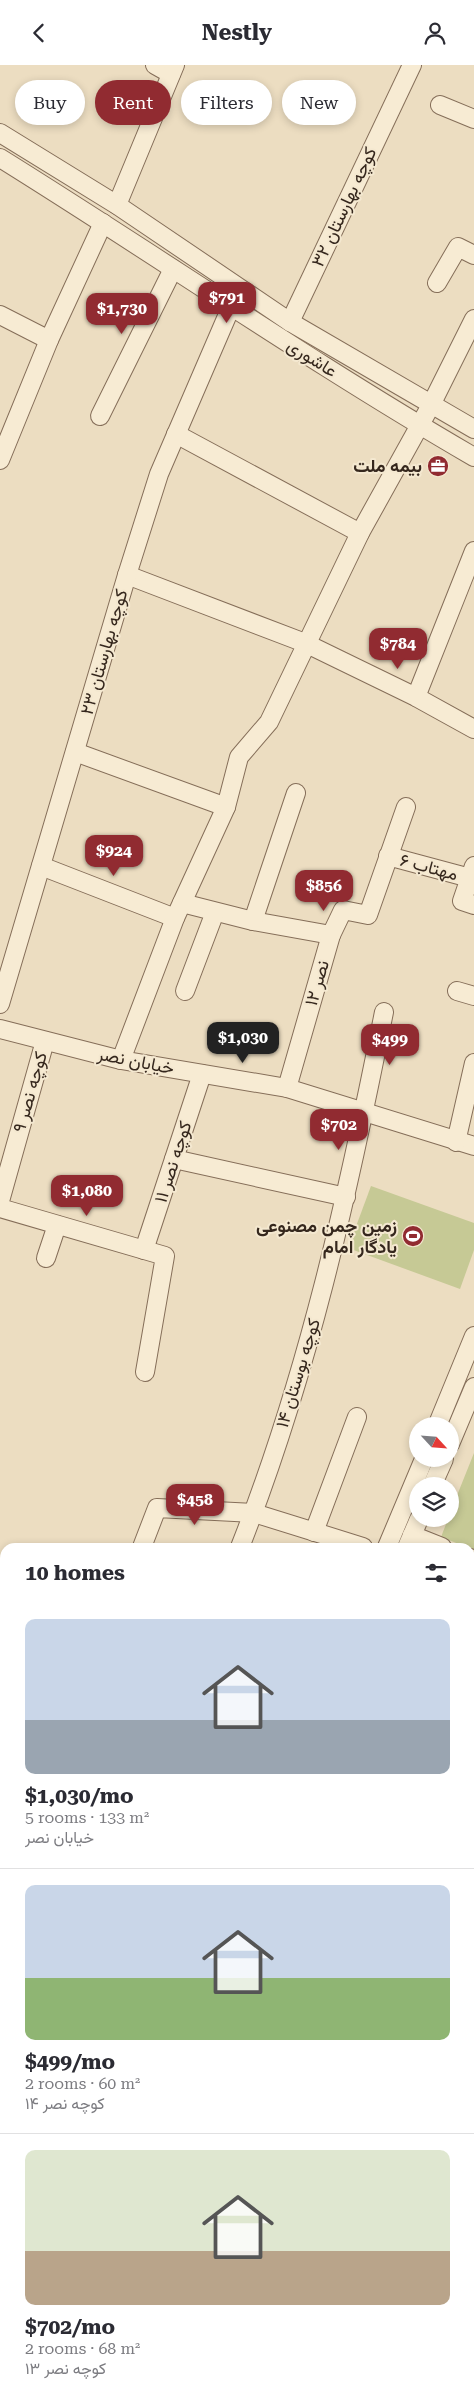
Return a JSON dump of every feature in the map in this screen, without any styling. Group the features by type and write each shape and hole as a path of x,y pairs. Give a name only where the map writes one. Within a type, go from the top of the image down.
{"street":[{"path":"117,205 173,69 155,65"},
{"name":"کوچه بهارستان ۳۲","path":"290,323 412,65"},
{"path":"440,105 474,119"},
{"name":"عاشوری","path":"0,133 117,205 290,323 434,398 474,429"},
{"name":"عاشوری","path":"0,158 231,307 474,457"},
{"path":"0,459 49,340 103,223"},
{"path":"437,283 458,247 474,255"},
{"path":"100,415 173,269"},
{"name":"کوچه بهارستان ۲۳","path":"0,1004 126,575 159,474 231,307"},
{"path":"0,315 49,340"},
{"path":"121,1061 179,911 226,807 239,757 269,722 305,643 360,533 420,425 474,319"},
{"path":"176,434 360,533"},
{"path":"416,697 474,551"},
{"path":"126,575 305,643 416,697 474,729"},
{"path":"75,751 226,807"},
{"path":"253,921 296,793"},
{"path":"388,856 406,807"},
{"name":"مهتاب ۶","path":"388,856 472,872 462,901 474,905"},
{"name":"نصر ۱۲","path":"287,1088 330,935 343,910 368,915 388,856"},
{"path":"41,866 179,911 215,912 330,935"},
{"path":"185,991 215,912"},
{"name":"کوچه بوستان ۱۴","path":"242,1543 254,1513 308,1346 346,1197 384,1013"},
{"name":"خیابان نصر","path":"0,1029 121,1061 287,1088 456,1142 474,1146"},
{"name":"کوچه نصر ۹","path":"0,1201 45,1041"},
{"path":"456,1142 474,1063"},
{"name":"کوچه نصر ۱۱","path":"144,1250 202,1074"},
{"path":"174,1159 346,1197"},
{"path":"0,1208 165,1256 145,1372"},
{"path":"46,1259 57,1225"},
{"path":"441,1417 472,1345"},
{"path":"459,1423 474,1387"},
{"path":"314,1531 357,1417"},
{"path":"389,1543 421,1467"},
{"path":"144,1543 157,1508 254,1513 351,1543"},
{"path":"409,1541 415,1527"}],"green space":[{"name":"زمین چمن مصنوعی یادگار امام","path":"371,1186 474,1223 474,1250 460,1289 348,1248"},
{"path":"474,1453 474,1543 456,1543 441,1537 445,1527 459,1527 459,1490"}],"place":[{"name":"بیمه ملت","path":"438,466"},
{"name":"زمین چمن مصنوعی یادگار امام","path":"413,1236"}]}
